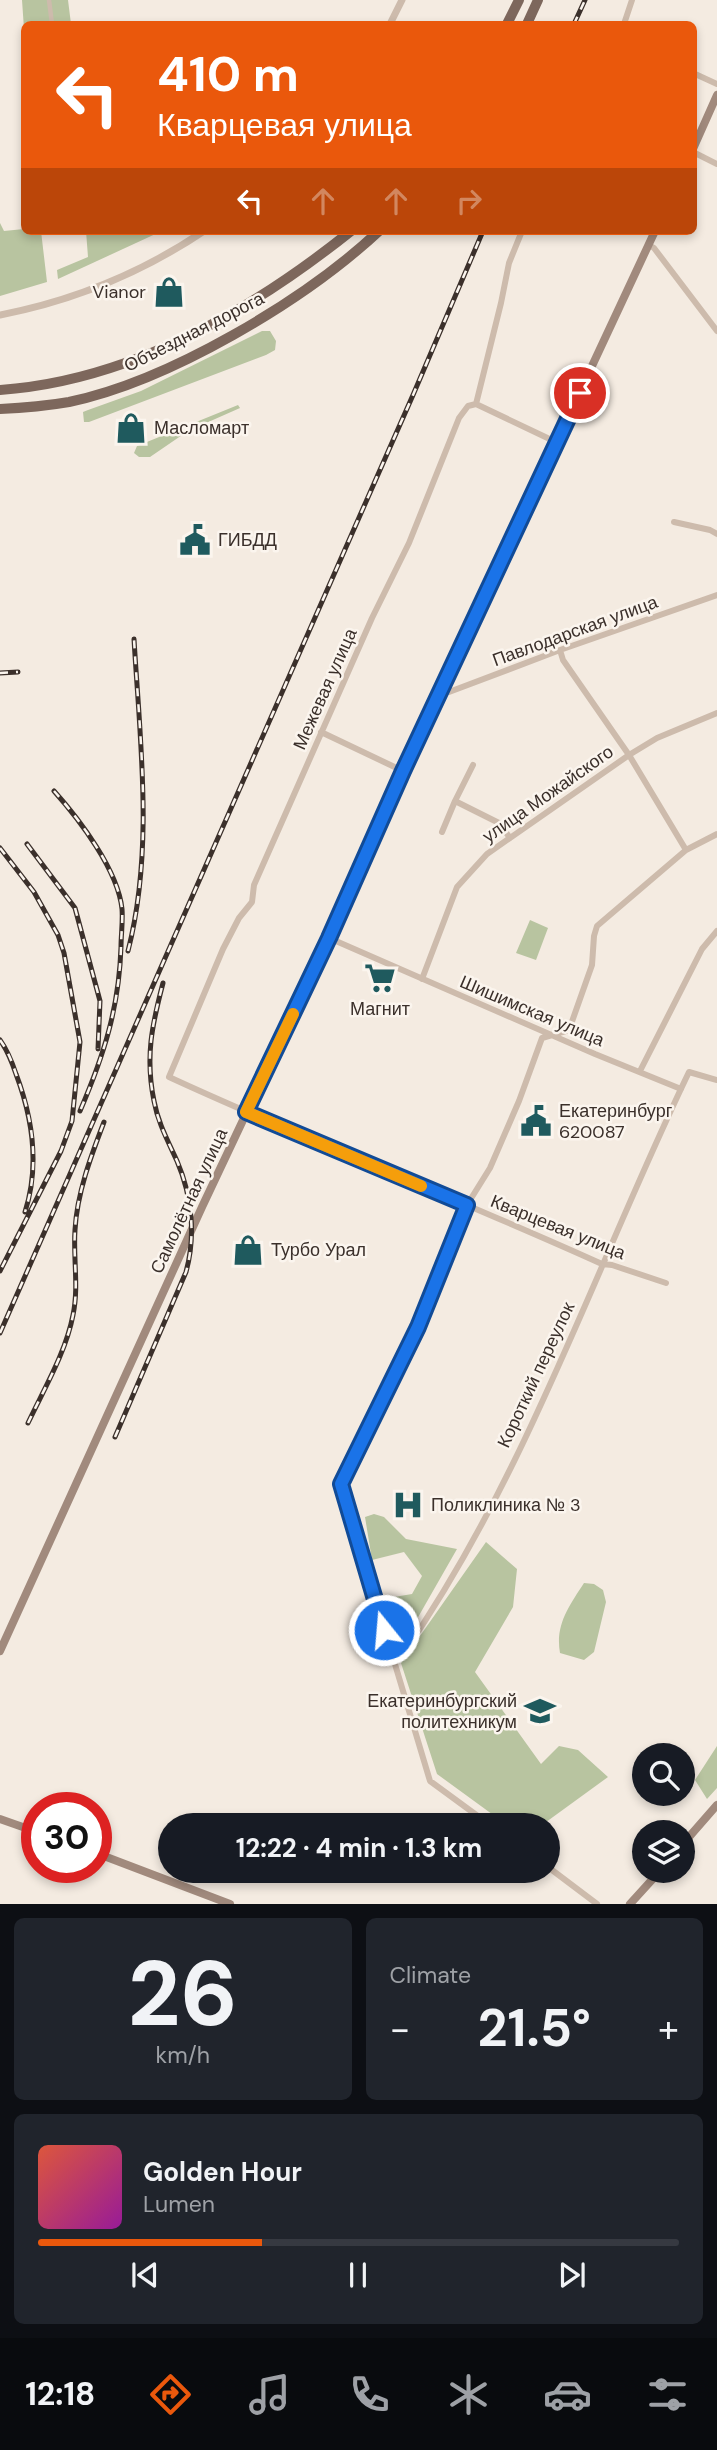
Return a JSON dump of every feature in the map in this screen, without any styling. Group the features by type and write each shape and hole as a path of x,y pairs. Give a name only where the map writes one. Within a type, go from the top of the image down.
{"main road":[{"path":"508,21 519,0"},
{"path":"528,21 538,0"},
{"path":"697,142 717,95"},
{"name":"Объездная дорога","path":"0,390 63,381 123,362 200,331 258,299 346,235"},
{"name":"Объездная дорога","path":"0,409 71,401 158,372 272,311 326,274 374,235"},
{"name":"Самолётная улица","path":"0,1651 246,1112 329,938 403,771 653,235"},
{"path":"695,1830 717,1805"},
{"path":"0,1819 21,1826"},
{"path":"112,1859 230,1904"},
{"path":"630,1904 649,1883"}],"street":[{"path":"50,0 52,21"},
{"path":"392,21 402,0"},
{"path":"625,21 632,0"},
{"path":"697,76 717,84"},
{"path":"697,153 717,164"},
{"path":"0,315 56,302 132,272 198,235"},
{"name":"Межевая улица","path":"246,1112 169,1077 223,950 239,918 251,902 254,885 321,732 409,543 459,418 468,406 476,404 509,263 520,235"},
{"path":"649,245 717,331"},
{"path":"476,404 558,443"},
{"path":"674,522 717,534"},
{"name":"Павлодарская улица","path":"443,689 449,692 717,595"},
{"path":"559,650 563,660 629,755 686,850"},
{"name":"улица Можайского","path":"422,979 457,887 487,854 629,755 657,738 717,713"},
{"path":"321,732 403,771"},
{"path":"442,832 473,765"},
{"path":"455,801 499,823 510,838"},
{"path":"473,1813 430,1782 341,1484 418,1327 467,1205 494,1159 542,1038 569,1030 592,965 597,926 686,850 717,834"},
{"path":"640,1072 702,949 717,931"},
{"name":"Шишимская улица","path":"329,938 681,1089"},
{"path":"681,1089 689,1072 717,1080"},
{"name":"Короткий переулок","path":"392,1657 405,1651 477,1536 546,1391 681,1089"},
{"name":"Кварцевая улица","path":"246,1112 501,1218 602,1264 666,1283"},
{"path":"560,1876 597,1904"}],"green space":[{"path":"22,0 68,0 71,21 23,21"},
{"path":"0,223 4,231 21,229 21,235 41,235 47,282 0,296"},
{"path":"86,235 153,235 58,279 57,270 88,257"},
{"path":"262,331 270,331 276,341 275,350 266,355 84,422 83,412 141,391"},
{"path":"238,405 240,408 188,431 150,457 139,457 134,453 137,446"},
{"path":"530,920 548,928 536,960 516,953"},
{"path":"374,1514 384,1517 406,1539 457,1549 405,1640 396,1649 388,1598 412,1594 422,1576 404,1552 372,1560 365,1517"},
{"path":"486,1542 517,1569 513,1607 475,1672 541,1764 559,1746 578,1750 608,1777 558,1813 491,1813 437,1774 401,1663"},
{"path":"584,1583 594,1584 603,1590 606,1602 594,1652 584,1660 560,1653 559,1643 561,1625"},
{"path":"717,1746 717,1788 707,1799 695,1780"}],"railway":[{"path":"575,21 585,0"},
{"path":"0,1333 481,235"},
{"path":"128,951 136,913 143,835 142,756 134,639"},
{"path":"0,673 18,672"},
{"path":"54,791 96,846 113,878 122,909 120,969 109,1031 80,1111"},
{"path":"27,844 75,908 100,1001 98,1049"},
{"path":"0,848 34,892 58,935 64,953 80,1042 72,1121 61,1151 0,1271"},
{"path":"115,1437 186,1272 191,1244 191,1216 186,1188 158,1117 151,1085 151,1041 163,983"},
{"path":"0,1040 13,1065 30,1125 33,1160 30,1194 25,1212"},
{"path":"28,1423 54,1370 70,1329 76,1294 76,1216 90,1161 104,1122"}],"slow traffic":[{"path":"293,1014 246,1112 421,1186"}],"place":[{"name":"Vianor","path":"169,292"},
{"name":"Масломарт","path":"131,428"},
{"name":"ГИБДД","path":"195,540"},
{"name":"Магнит","path":"380,978"},
{"name":"Екатеринбург 620087","path":"536,1121"},
{"name":"Турбо Урал","path":"248,1250"},
{"name":"Поликлиника № 3","path":"408,1505"},
{"name":"Екатеринбургский политехникум","path":"540,1711"}],"route":[{"path":"384,1630 341,1484 429,1303 467,1205 246,1112 580,393"}]}
